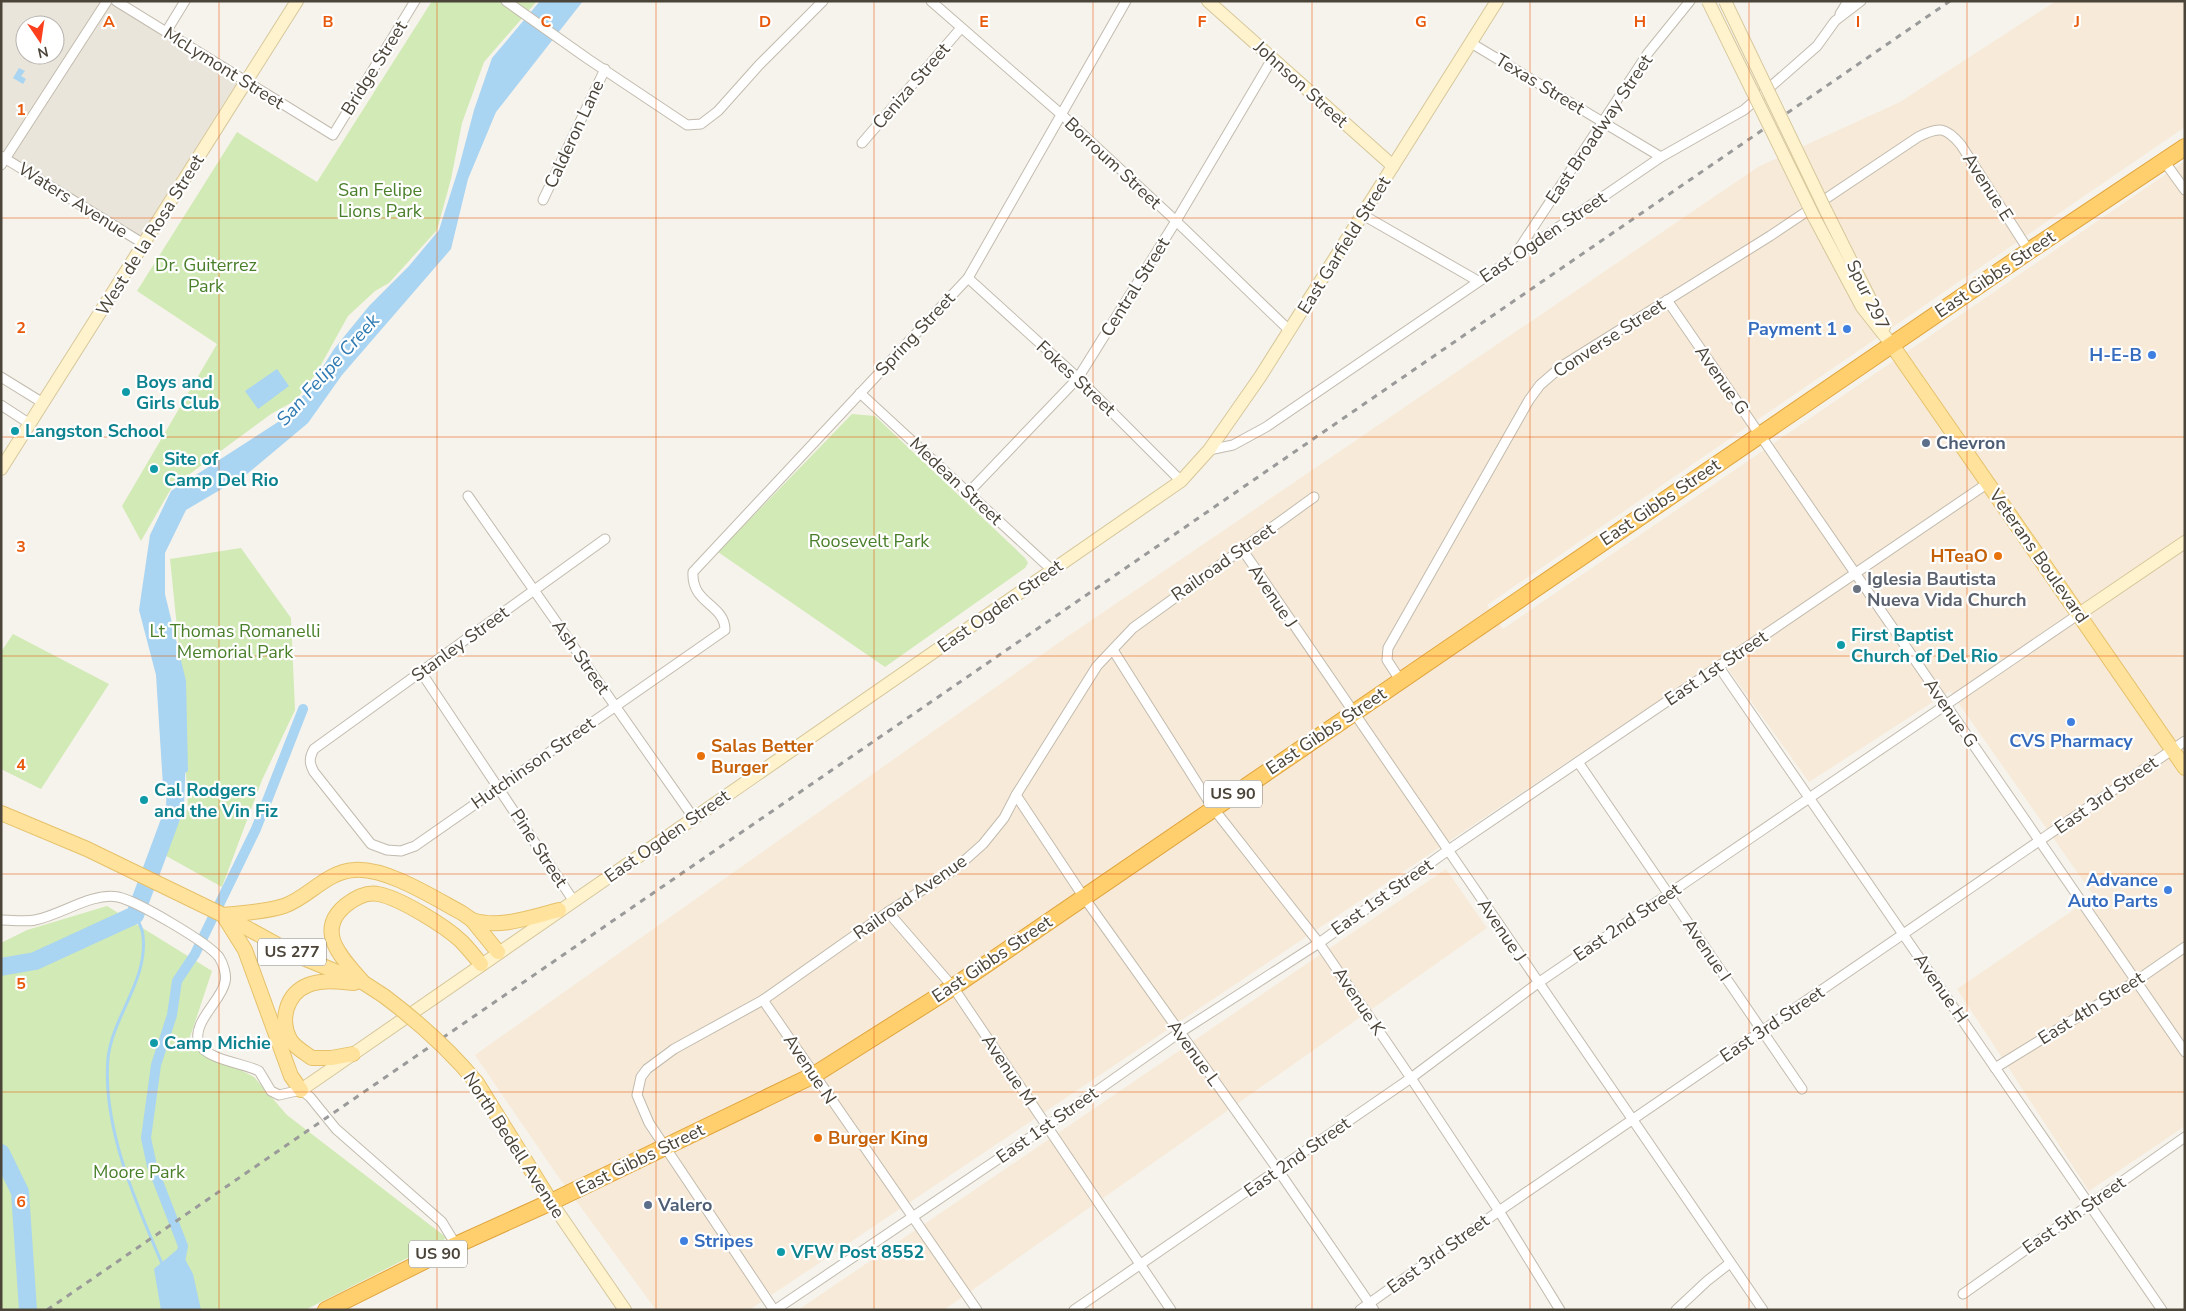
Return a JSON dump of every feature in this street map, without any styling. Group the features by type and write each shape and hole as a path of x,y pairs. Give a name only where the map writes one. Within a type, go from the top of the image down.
{"highway":[{"name":"East Gibbs Street","path":"326,1310 456,1245 551,1202 814,1075 953,987 1083,896 2029,251 2185,147"}],"main road":[{"name":"West de la Rosa Street","path":"1,469 297,1"},
{"name":"Johnson Street","path":"1208,1 1393,166"},
{"name":"East Garfield Street","path":"1181,481 1209,450 1290,331 1497,1"},
{"name":"Spur 297","path":"1708,1 1820,214"},
{"name":"Spur 297","path":"1725,1 1862,307 1892,345"},
{"name":"Veterans Boulevard","path":"1892,345 2185,768"},
{"name":"East Ogden Street","path":"301,1090 1181,481"},
{"name":"East 2nd Street","path":"2079,614 2185,542"},
{"name":"US 277","path":"1,813 87,849 224,915 296,955 364,983"},
{"path":"301,1090 292,1076 244,950 224,915 284,906 307,894 329,877 353,870 384,874 472,920 483,923 503,923 559,910"},
{"path":"364,983 338,954 332,938 332,921 340,910 352,900 366,895 378,894 397,900 437,923 460,940 481,964"},
{"path":"472,920 498,952"},
{"path":"353,1054 331,1058 312,1058 291,1040 286,1027 285,1010 293,996 306,985 319,981 364,983"},
{"name":"North Bedell Avenue","path":"364,983 423,1025 457,1059 477,1083 551,1202 625,1310"}],"street":[{"path":"3,160 107,1"},
{"name":"McLymont Street","path":"116,1 333,134"},
{"path":"166,32 185,1"},
{"name":"Bridge Street","path":"333,134 415,1"},
{"path":"508,2 565,43 687,125 701,124 718,111 760,64 823,1"},
{"name":"Borroum Street","path":"931,1 1062,115 1290,331"},
{"name":"Spring Street","path":"724,630 725,623 721,616 695,589 692,582 693,572 968,278 1126,1"},
{"name":"East Broadway Street","path":"1512,259 1648,53 1690,1"},
{"name":"East Ogden Street","path":"1209,450 1233,445 1266,428 1661,157 1744,110 1817,46 1835,20 1861,1"},
{"path":"1835,20 1846,2"},
{"name":"Ceniza Street","path":"862,143 961,28"},
{"name":"Texas Street","path":"1471,43 1661,157"},
{"name":"Central Street","path":"968,493 1078,378 1176,221 1272,59"},
{"name":"Calderon Lane","path":"543,200 605,69"},
{"name":"Avenue E","path":"1942,129 1952,134 1962,145 2029,251"},
{"name":"Converse Street","path":"1400,680 1387,660 1388,648 1540,385 1562,366 1770,236 1918,137 1930,131 1942,129"},
{"name":"Waters Avenue","path":"3,160 144,244"},
{"path":"2164,161 2185,190"},
{"path":"1363,214 1478,282"},
{"name":"Fokes Street","path":"968,278 1078,378 1181,481"},
{"name":"Avenue G","path":"1667,300 2185,1052"},
{"path":"1,377 43,403"},
{"name":"Medean Street","path":"860,393 1052,570"},
{"path":"1,405 30,424"},
{"name":"East 1st Street","path":"775,1310 1047,1126 1179,1033 1319,943 1447,851 1988,483"},
{"name":"Ash Street","path":"468,496 693,817"},
{"name":"Railroad Street","path":"1113,650 1133,628 1314,496"},
{"name":"Stanley Street","path":"415,846 401,850 387,850 371,844 314,772 310,764 310,756 314,749 605,539"},
{"name":"Avenue J","path":"1242,549 1352,713 1763,1310"},
{"name":"East 2nd Street","path":"1074,1310 1411,1078 1538,983 2079,614"},
{"name":"Hutchinson Street","path":"415,846 724,630"},
{"name":"Railroad Avenue","path":"666,1146 649,1123 637,1095 641,1077 656,1061 674,1049 763,1000 888,912 955,869 982,844 1004,818 1016,795 1097,666 1113,650"},
{"name":"Avenue K","path":"1113,650 1213,808 1319,943 1411,1078 1499,1211 1560,1310"},
{"name":"Avenue H","path":"1719,666 2162,1310"},
{"name":"Pine Street","path":"422,672 574,900"},
{"name":"East 3rd Street","path":"1360,1310 1371,1307 1499,1211 2185,741"},
{"name":"Avenue I","path":"1578,762 1802,1089"},
{"name":"Avenue L","path":"1016,795 1083,896 1278,1170 1371,1307"},
{"path":"1,920 34,920 100,897 119,897 165,920 210,948 219,957 223,965 225,982 199,1028 199,1043 204,1050 212,1055 259,1071 271,1091 279,1096 301,1090 310,1097 336,1129 442,1222 456,1245"},
{"name":"Avenue M","path":"888,912 953,987 1171,1310"},
{"name":"East 4th Street","path":"1995,1068 2136,981 2185,947"},
{"name":"Avenue N","path":"763,1000 977,1310"},
{"name":"East 5th Street","path":"1963,1294 2089,1203 2185,1137"},
{"path":"666,1146 775,1310"},
{"path":"1676,1310 1707,1280 1730,1263"}],"shaded area":[{"path":"1,1 116,1 246,82 144,244 1,156"},
{"path":"2056,1 2185,1 2185,127 1487,605 1503,629 2185,161 2185,1126 2089,1191 1957,989 2094,896 1950,691 1809,782 1721,659 749,1310 656,1310 555,1172 475,1055 1061,641 1758,167 1900,102"},
{"path":"1446,869 1487,928 944,1310 798,1310"}],"green space":[{"name":"San Felipe Lions Park","path":"432,1 537,1 484,62 462,123 451,179 437,230 389,283 375,291 348,316 317,372 296,400 271,414 172,487 141,541 122,506 217,344 137,291 237,132 317,182"},
{"name":"Roosevelt Park","path":"852,414 875,416 1025,558 1028,563 1025,568 885,667 718,552"},
{"name":"Lt Thomas Romanelli Memorial Park","path":"241,548 291,618 295,710 262,780 222,887 159,852 188,808 179,647 170,559"},
{"path":"13,634 109,684 41,789 1,769 1,652"},
{"name":"Moore Park","path":"107,906 212,971 188,1043 254,1077 287,1115 447,1238 305,1310 1,1310 1,943 27,930"}],"water":[{"path":"540,1 583,1 496,112 468,179 451,249 342,375 308,423 247,474 186,510 165,553 165,594 186,681 188,771 163,786 156,675 139,610 150,535 171,491 278,422 309,389 334,349 369,306 409,266 439,230 459,167 474,110 492,58"},
{"path":"19,68 25,71 21,76 26,79 23,84 13,78"},
{"path":"277,369 289,386 258,409 245,391"},
{"path":"179,1248 193,1274 201,1310 161,1310 154,1269"}],"waterway":[{"path":"179,1267 183,1246 152,1166 146,1138 156,1065 172,1015 177,981 195,954 256,829 303,709"},
{"name":"San Felipe Creek","path":"1,967 35,961 135,915 175,807 177,754"},
{"path":"135,915 143,933 143,952 135,983 111,1042 108,1058 110,1111 123,1164 132,1191 163,1266"},
{"name":"San Felipe Creek","path":"1,1153 20,1192 28,1310"}],"railway":[{"path":"47,1310 1950,1"}],"place":[{"name":"Payment 1","path":"1847,329"},
{"name":"H-E-B","path":"2152,355"},
{"name":"Boys and Girls Club","path":"126,392"},
{"name":"Langston School","path":"15,431"},
{"name":"Chevron","path":"1926,443"},
{"name":"Site of Camp Del Rio","path":"154,469"},
{"name":"HTeaO","path":"1998,556"},
{"name":"Iglesia Bautista Nueva Vida Church","path":"1857,589"},
{"name":"First Baptist Church of Del Rio","path":"1841,645"},
{"name":"CVS Pharmacy","path":"2071,722"},
{"name":"Salas Better Burger","path":"701,756"},
{"name":"Cal Rodgers and the Vin Fiz","path":"144,800"},
{"name":"Advance Auto Parts","path":"2168,890"},
{"name":"Camp Michie","path":"154,1043"},
{"name":"Burger King","path":"818,1138"},
{"name":"Valero","path":"648,1205"},
{"name":"Stripes","path":"684,1241"},
{"name":"VFW Post 8552","path":"781,1252"}],"park label":[{"name":"Dr. Guiterrez Park","path":"206,275"}]}
